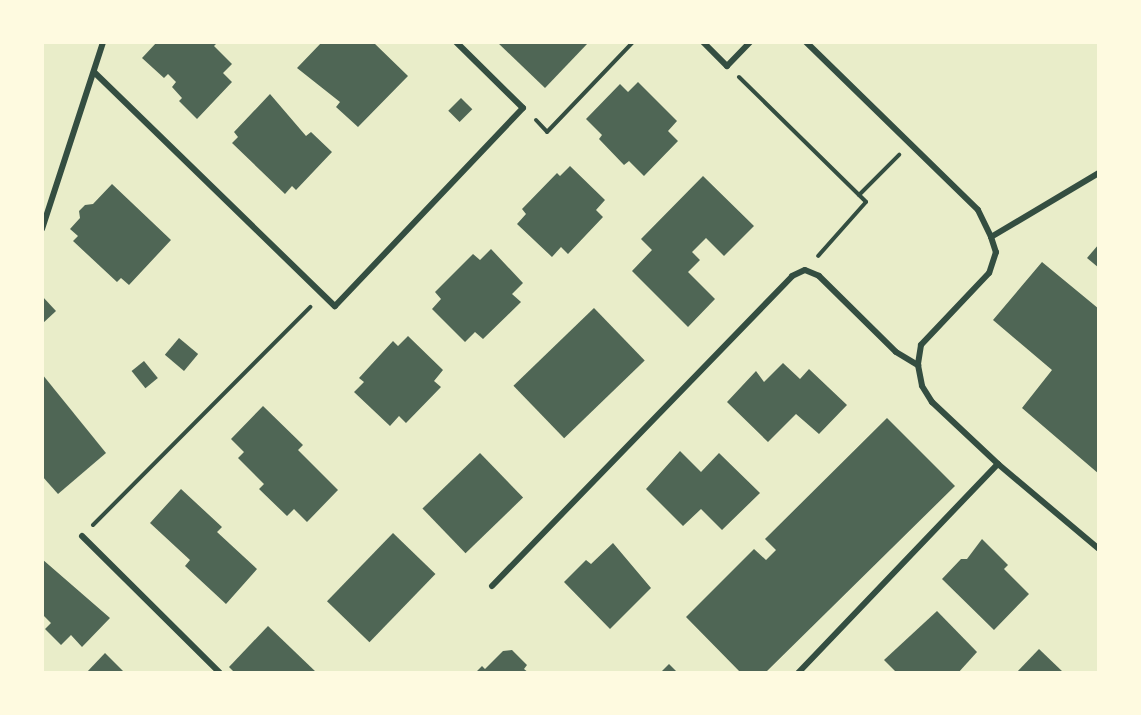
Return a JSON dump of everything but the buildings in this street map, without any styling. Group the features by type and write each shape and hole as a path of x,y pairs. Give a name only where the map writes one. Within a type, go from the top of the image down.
{"street":[{"path":"42,229 103,42"},
{"path":"94,72 334,306 523,108 456,42"},
{"path":"703,42 728,66 750,42"},
{"path":"806,42 978,210 991,237 996,252 988,273 921,345 918,365 922,386 932,402 998,464 1099,549"},
{"path":"991,237 1099,173"},
{"path":"492,586 792,276 806,270 819,276 896,352 918,365"},
{"path":"798,673 998,464"},
{"path":"82,536 220,673"}],"path":[{"path":"523,108 547,132 633,42"},
{"path":"728,66 866,202 806,270"},
{"path":"858,195 910,144"},
{"path":"82,536 322,294"}]}
